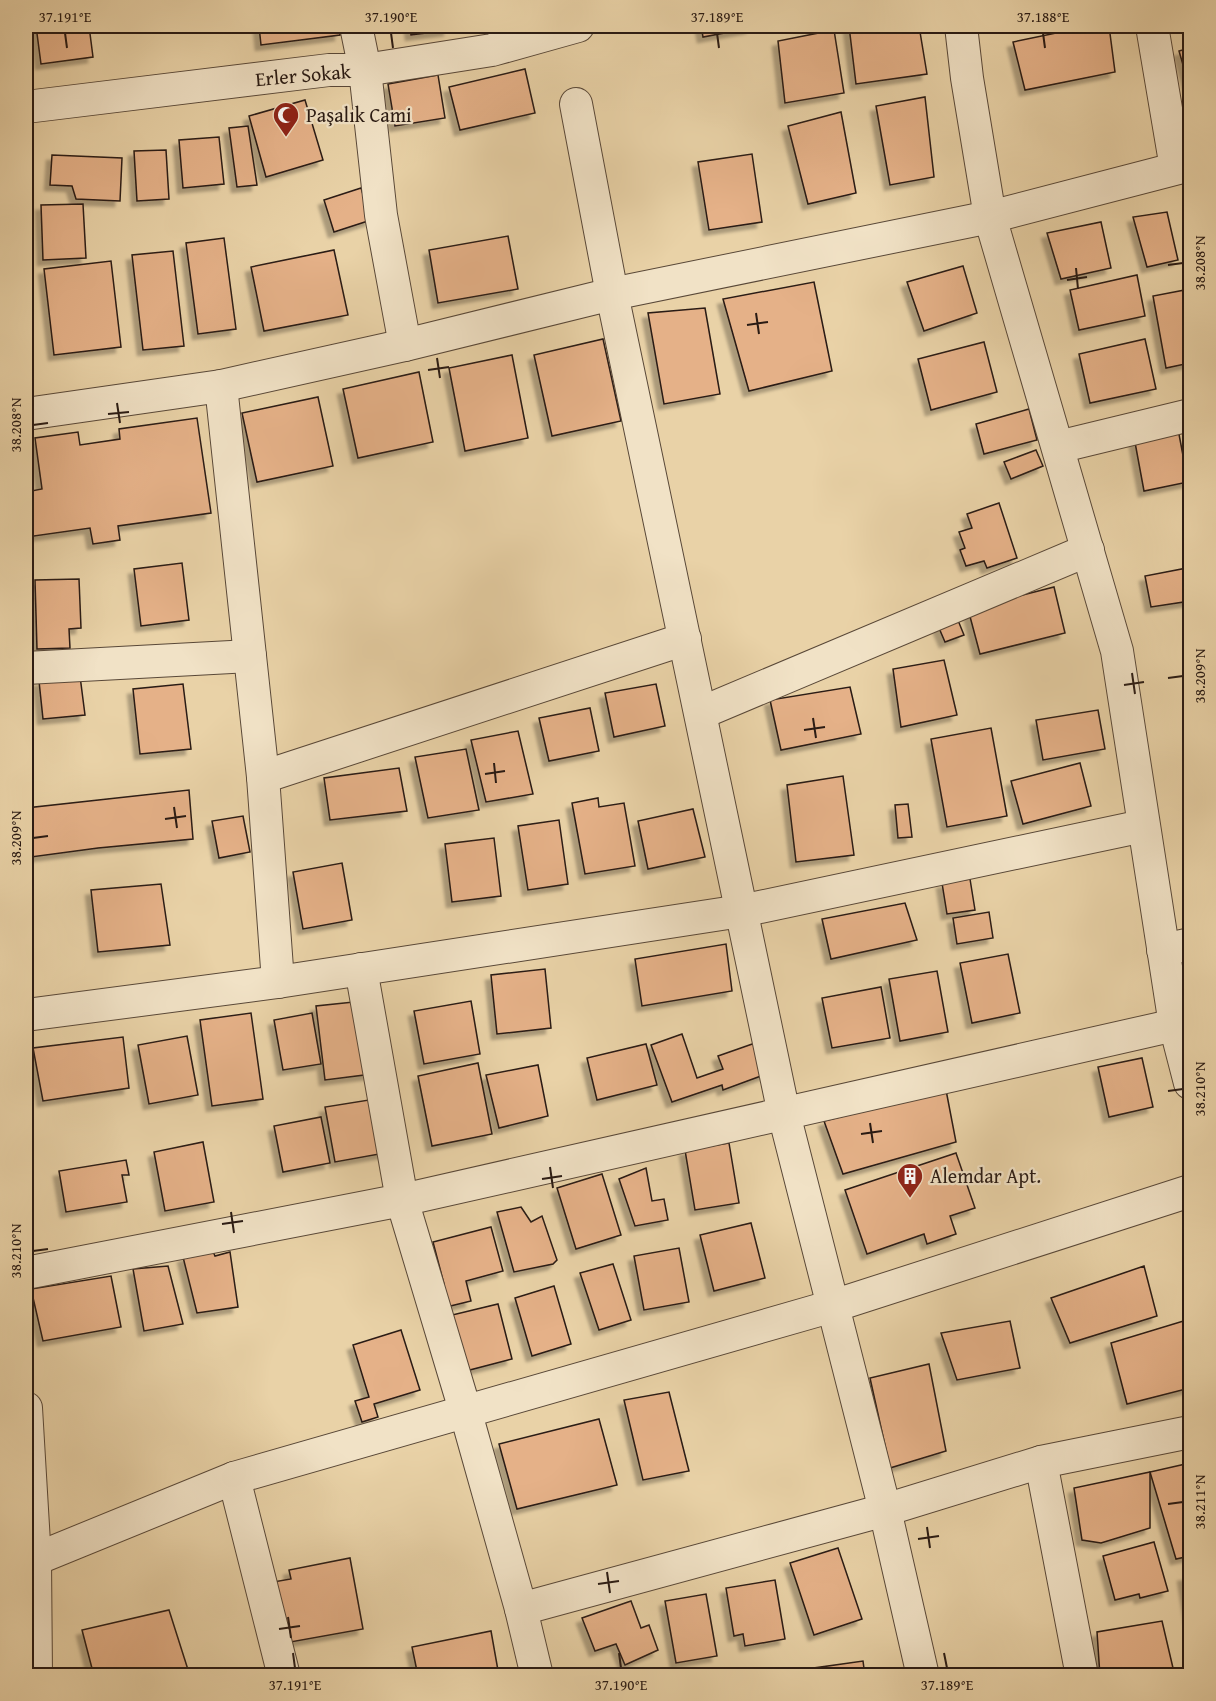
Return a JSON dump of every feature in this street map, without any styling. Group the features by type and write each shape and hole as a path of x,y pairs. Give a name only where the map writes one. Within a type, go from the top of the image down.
{"street":[{"path":"356,26 365,70 381,215 405,345"},
{"name":"Erler Sokak","path":"26,108 306,73 365,70 492,50 578,26"},
{"path":"961,26 967,78 990,217 1117,651 1143,826 1177,947 1175,1025 1191,1083"},
{"path":"26,414 221,386 405,345 612,294 990,217 1183,167 1152,26"},
{"path":"576,104 612,294 784,1114 885,1510 923,1676"},
{"path":"221,386 263,777 278,982"},
{"path":"1058,447 1191,415"},
{"path":"701,713 1088,550"},
{"path":"263,777 685,639"},
{"path":"26,668 250,656"},
{"path":"26,1015 278,982 741,910 1143,826"},
{"path":"361,969 402,1200 465,1410 521,1609 537,1676"},
{"path":"26,1273 402,1200 1175,1025"},
{"path":"30,1561 234,1478 832,1306 1191,1191"},
{"path":"26,1408 36,1676"},
{"path":"521,1609 885,1510 1041,1462 1191,1432"},
{"path":"1041,1462 1082,1676"},
{"path":"234,1478 284,1676"}],"building":[{"path":"36,26 89,26 93,57 41,64"},
{"path":"259,26 339,26 340,35 261,45"},
{"path":"410,26 448,26 449,30 411,35"},
{"path":"701,26 750,26 751,28 703,37"},
{"path":"849,26 919,26 927,74 856,84"},
{"path":"1090,26 1109,26 1115,72 1025,90 1013,42"},
{"path":"834,30 844,93 785,103 778,41"},
{"path":"1190,48 1190,89 1179,51"},
{"path":"525,69 535,113 460,130 449,87"},
{"path":"438,75 445,118 395,126 388,84"},
{"path":"925,97 934,177 890,185 876,106"},
{"name":"Paşalık Cami","path":"305,100 323,160 266,177 249,116"},
{"path":"841,112 856,193 808,204 788,126"},
{"path":"248,126 257,185 237,187 229,128"},
{"path":"219,137 224,184 183,188 179,140"},
{"path":"166,150 169,199 137,201 134,151"},
{"path":"752,154 762,222 709,230 698,162"},
{"path":"52,155 122,158 120,201 76,199 72,186 50,185"},
{"path":"361,188 371,220 334,232 324,200"},
{"path":"83,204 86,258 43,260 41,205"},
{"path":"1167,212 1178,260 1147,267 1133,217"},
{"path":"1101,222 1111,268 1061,279 1047,233"},
{"path":"508,236 518,289 438,303 429,250"},
{"path":"224,238 236,329 198,334 186,243"},
{"path":"334,250 348,315 264,331 251,267"},
{"path":"173,251 184,346 143,350 132,255"},
{"path":"111,261 121,347 54,355 44,269"},
{"path":"963,266 977,313 924,331 907,282"},
{"path":"1137,275 1145,316 1079,330 1070,290"},
{"path":"814,282 832,371 749,391 723,299"},
{"path":"1190,289 1190,363 1166,368 1153,296"},
{"path":"705,308 720,394 664,404 648,313"},
{"path":"603,339 621,421 552,436 534,355"},
{"path":"1145,339 1156,389 1090,403 1079,354"},
{"path":"984,342 997,392 931,410 918,359"},
{"path":"512,355 528,438 465,451 449,368"},
{"path":"419,372 433,442 358,458 343,389"},
{"path":"318,397 333,466 257,482 242,413"},
{"path":"1029,409 1037,440 984,454 976,424"},
{"path":"197,418 211,513 118,526 120,540 93,544 90,528 27,537 26,492 42,489 35,438 78,432 80,445 120,439 119,429"},
{"path":"1178,429 1188,482 1144,491 1134,437"},
{"path":"1036,450 1043,466 1011,479 1004,462"},
{"path":"999,503 1017,558 987,568 984,561 966,566 960,550 965,548 959,532 972,528 967,514"},
{"path":"182,563 189,620 141,626 134,569"},
{"path":"1187,568 1190,601 1151,607 1145,576"},
{"path":"79,579 81,628 69,629 70,648 37,649 35,580"},
{"path":"1054,587 1065,633 980,654 968,609"},
{"path":"955,613 964,635 945,642 936,621"},
{"path":"944,660 957,715 901,727 893,669"},
{"path":"80,676 85,715 43,719 39,681"},
{"path":"183,684 191,749 140,754 133,689"},
{"path":"656,684 665,726 614,737 605,693"},
{"path":"850,687 861,734 781,750 770,700"},
{"path":"590,708 599,751 549,761 539,718"},
{"path":"1098,710 1105,749 1043,760 1036,720"},
{"path":"991,728 1007,816 947,827 931,739"},
{"path":"518,731 533,794 486,802 471,740"},
{"path":"466,749 479,810 428,818 415,757"},
{"path":"1080,763 1091,806 1023,824 1011,781"},
{"path":"399,768 407,811 330,820 324,778"},
{"path":"843,776 854,855 796,862 787,785"},
{"path":"189,790 193,839 31,857 26,808"},
{"path":"598,798 599,807 624,803 635,866 585,874 572,803"},
{"path":"908,804 912,837 898,838 895,805"},
{"path":"693,809 705,857 648,869 638,821"},
{"path":"243,816 250,852 219,858 212,821"},
{"path":"559,820 568,884 528,890 518,826"},
{"path":"494,838 501,896 452,902 445,844"},
{"path":"342,863 352,920 303,929 293,872"},
{"path":"970,879 975,910 947,914 942,883"},
{"path":"161,884 170,945 98,952 91,890"},
{"path":"905,903 917,940 831,959 822,919"},
{"path":"989,912 993,938 957,944 953,918"},
{"path":"726,944 732,991 642,1006 635,959"},
{"path":"1008,954 1020,1013 972,1023 960,963"},
{"path":"545,969 551,1028 497,1034 491,975"},
{"path":"937,971 948,1032 900,1041 889,979"},
{"path":"881,987 890,1038 832,1048 822,998"},
{"path":"363,1001 372,1074 325,1080 316,1006"},
{"path":"471,1001 480,1054 424,1064 414,1011"},
{"path":"251,1013 263,1099 212,1106 200,1020"},
{"path":"312,1013 321,1064 283,1070 274,1020"},
{"path":"682,1034 697,1078 723,1069 718,1056 758,1042 769,1073 723,1090 722,1085 672,1102 651,1045"},
{"path":"187,1036 198,1095 149,1104 138,1045"},
{"path":"123,1037 129,1088 43,1101 33,1048"},
{"path":"646,1044 657,1085 597,1100 587,1058"},
{"path":"1142,1058 1153,1107 1109,1117 1098,1067"},
{"path":"478,1063 492,1134 432,1146 418,1076"},
{"path":"538,1065 548,1116 499,1128 486,1075"},
{"path":"946,1090 956,1142 843,1174 824,1121"},
{"path":"375,1099 385,1153 335,1162 325,1107"},
{"path":"321,1117 330,1163 283,1172 274,1126"},
{"path":"203,1142 214,1202 165,1211 154,1152"},
{"path":"729,1143 739,1203 695,1210 685,1150"},
{"name":"Alemdar Apt.","path":"956,1153 975,1208 950,1216 956,1234 927,1244 924,1234 867,1254 845,1190"},
{"path":"126,1160 129,1175 122,1175 127,1202 66,1212 59,1171"},
{"path":"646,1168 652,1201 664,1199 668,1220 635,1226 619,1179"},
{"path":"602,1174 621,1235 576,1249 557,1188"},
{"path":"521,1207 531,1222 542,1216 557,1260 553,1264 514,1272 497,1212"},
{"path":"751,1223 765,1278 714,1291 700,1235"},
{"path":"491,1227 503,1271 466,1281 471,1301 438,1309 433,1287 444,1284 433,1242"},
{"path":"679,1248 689,1302 644,1310 634,1256"},
{"path":"212,1249 215,1256 230,1252 238,1307 197,1313 183,1257"},
{"path":"613,1264 631,1320 599,1330 580,1273"},
{"path":"168,1266 183,1324 144,1331 133,1269"},
{"path":"1144,1266 1157,1316 1070,1343 1051,1298"},
{"path":"111,1276 121,1327 43,1341 31,1289"},
{"path":"554,1286 571,1344 532,1356 515,1298"},
{"path":"498,1304 512,1359 462,1372 448,1316"},
{"path":"1190,1319 1190,1388 1127,1404 1111,1343"},
{"path":"1010,1321 1020,1368 957,1380 941,1333"},
{"path":"401,1330 420,1390 374,1404 378,1417 362,1422 355,1401 369,1397 353,1345"},
{"path":"929,1364 946,1451 890,1468 870,1378"},
{"path":"669,1392 689,1471 643,1480 624,1400"},
{"path":"599,1419 617,1485 517,1509 499,1444"},
{"path":"1190,1463 1190,1556 1176,1559 1150,1472"},
{"path":"1150,1472 1150,1528 1101,1543 1082,1540 1074,1488"},
{"path":"1154,1542 1168,1591 1140,1598 1139,1594 1115,1600 1103,1556"},
{"path":"838,1548 862,1619 814,1635 790,1563"},
{"path":"350,1558 363,1629 285,1643 273,1582 291,1579 289,1570"},
{"path":"1190,1575 1190,1620 1183,1576"},
{"path":"775,1580 785,1639 745,1646 743,1634 734,1636 726,1588"},
{"path":"706,1594 717,1656 676,1663 665,1601"},
{"path":"631,1601 641,1628 649,1625 658,1650 625,1665 616,1644 595,1651 582,1618"},
{"path":"169,1610 190,1676 94,1676 82,1630"},
{"path":"1162,1621 1173,1668 1132,1676 1100,1676 1097,1632"},
{"path":"491,1631 499,1676 418,1676 412,1647"},
{"path":"863,1661 865,1676 815,1676 814,1668"}],"place":[{"name":"Paşalık Cami","path":"286,138"},
{"name":"Alemdar Apt.","path":"910,1199"}]}
